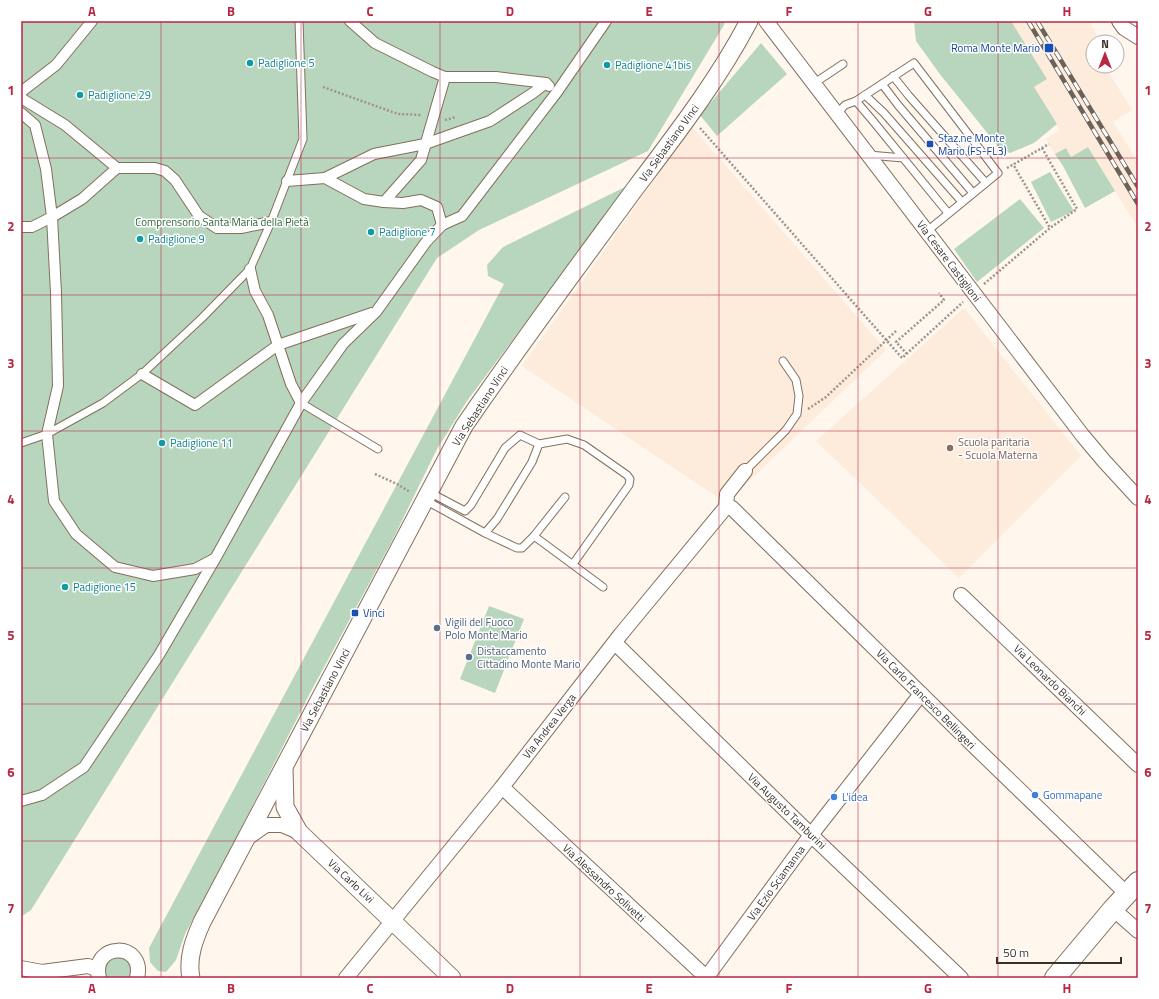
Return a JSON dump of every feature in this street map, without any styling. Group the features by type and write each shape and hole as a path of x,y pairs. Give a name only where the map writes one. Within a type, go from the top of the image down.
{"main road":[{"path":"1056,978 1133,888"}],"street":[{"path":"21,92 56,65 92,21"},
{"path":"350,21 375,42 445,77 496,77 546,83 557,92"},
{"path":"21,801 42,794 84,766 159,655 215,559 301,403 343,344 376,312 426,242 442,226 462,216 557,92 606,21"},
{"name":"Via Sebastiano Vinci","path":"190,977 190,957 198,930 464,426 495,380 689,116 724,63 749,21"},
{"name":"Via Cesare Castiglioni","path":"766,21 870,155 926,232 1090,444 1138,498"},
{"path":"1119,21 1124,28 1138,37"},
{"path":"384,202 421,160 445,77"},
{"path":"287,181 325,178 374,154 426,144 490,121 546,83"},
{"path":"21,98 65,125 117,168 155,168 166,170 175,180 199,216 216,228 240,228 272,222"},
{"path":"21,113 35,125 46,169 52,218 56,293 58,386 47,434 54,502 76,534 115,567 153,576 195,569 215,559"},
{"path":"21,227 32,227 52,218 82,198 117,168"},
{"path":"325,178 364,199 402,203 421,200 437,206 442,226"},
{"path":"250,269 255,291 268,315 291,384 301,403"},
{"path":"142,374 195,405 278,345 376,312"},
{"name":"Via Andrea Verga","path":"346,978 502,787 615,643 726,507 727,494 745,471"},
{"name":"Via Carlo Francesco Bellingeri","path":"726,507 732,508 973,745 1133,888"},
{"name":"Via Leonardo Bianchi","path":"961,595 1138,765"},
{"name":"Via Augusto Tamburini","path":"615,643 811,835 961,978"},
{"name":"Via Ezio Sciamanna","path":"706,978 811,835 921,694"},
{"name":"Via Carlo Livi","path":"284,767 285,807 299,832 452,978"},
{"name":"Via Alessandro Solivetti","path":"502,787 706,978"},
{"name":"Via Sebastiano Vinci","path":"245,840 266,825 282,825 299,832"},
{"path":"1114,909 1138,931"},
{"path":"21,968 42,972 88,966 98,973 100,961 104,955 112,951 123,950 129,953 137,963 139,972 137,978"}],"lane":[{"path":"21,443 47,434 103,403 142,374 202,318 250,269 272,222 303,139 299,21"},
{"path":"837,114 845,105 856,101 914,63 998,173 926,232"},
{"path":"814,84 843,64"},
{"path":"893,76 986,183"},
{"path":"882,84 973,193"},
{"path":"865,95 884,113 962,202"},
{"path":"856,101 948,213"},
{"path":"870,155 903,158"},
{"path":"745,471 786,430 797,414 799,396 796,380 783,361"},
{"path":"301,403 378,449"},
{"path":"427,496 465,511 471,505 505,448 520,435 539,444 567,439 584,445 627,475 630,479 629,485 573,564"},
{"path":"485,533 497,519 528,469 539,444"},
{"path":"427,496 485,533 517,548 522,548 534,536 565,497"},
{"path":"534,536 603,587"}],"path":[{"path":"323,87 398,114 420,115 427,117"},
{"path":"689,116 902,358 968,299"},
{"path":"441,121 458,117"},
{"path":"998,173 1049,144"},
{"path":"982,285 1050,228 1077,209 1042,148"},
{"path":"1013,164 1050,228"},
{"path":"907,354 896,342 944,300 939,293"},
{"path":"797,414 826,397 896,331"},
{"path":"375,474 397,484"}],"shaded area":[{"path":"1011,21 1089,21 1096,34 1085,34 1085,74 1110,74 1132,110 1113,122 1138,162 1138,228 1088,147 1071,157 1066,148 1055,154 1046,139 1060,130 1034,87 1047,79"},
{"path":"692,127 886,350 726,503 522,366"},
{"name":"Scuola paritaria - Scuola Materna","path":"964,308 1081,456 959,578 816,441"}],"green space":[{"name":"Comprensorio Santa Maria della Pietà","path":"21,21 725,21 648,151 479,230 437,258 31,910 21,917"},
{"path":"914,21 1011,21 1047,79 1034,87 1057,124 1034,143 1010,153 1001,150 939,73 916,41"},
{"path":"761,43 787,74 717,136 700,115"},
{"path":"1088,147 1115,191 1085,208 1055,154 1066,148 1071,157"},
{"path":"1050,172 1074,211 1051,222 1031,182"},
{"path":"627,186 467,401 437,449 393,539 309,695 185,934 176,960 166,972 158,971 150,962 149,948 504,284 488,276 487,265 503,247"},
{"path":"1020,199 1044,228 977,282 954,249"},
{"path":"489,606 524,619 495,693 460,679"},
{"path":"113,957 126,958 132,973 130,978 106,978 103,973 105,963"}],"railway":[{"path":"1028,21 1138,204"},
{"path":"1037,21 1138,187"}],"place":[{"name":"Roma Monte Mario","path":"1049,48"},
{"name":"Padiglione 5","path":"250,63"},
{"name":"Padiglione 41bis","path":"607,65"},
{"name":"Padiglione 29","path":"80,95"},
{"name":"Staz.ne Monte Mario (FS-FL3)","path":"930,144"},
{"name":"Padiglione 7","path":"371,232"},
{"name":"Padiglione 9","path":"140,239"},
{"name":"Padiglione 11","path":"162,443"},
{"name":"Scuola paritaria - Scuola Materna","path":"950,448"},
{"name":"Padiglione 15","path":"65,587"},
{"name":"Vinci","path":"355,613"},
{"name":"Vigili del Fuoco Polo Monte Mario","path":"437,628"},
{"name":"Distaccamento Cittadino Monte Mario","path":"469,657"},
{"name":"Gommapane","path":"1035,795"},
{"name":"L'idea","path":"834,797"}]}
